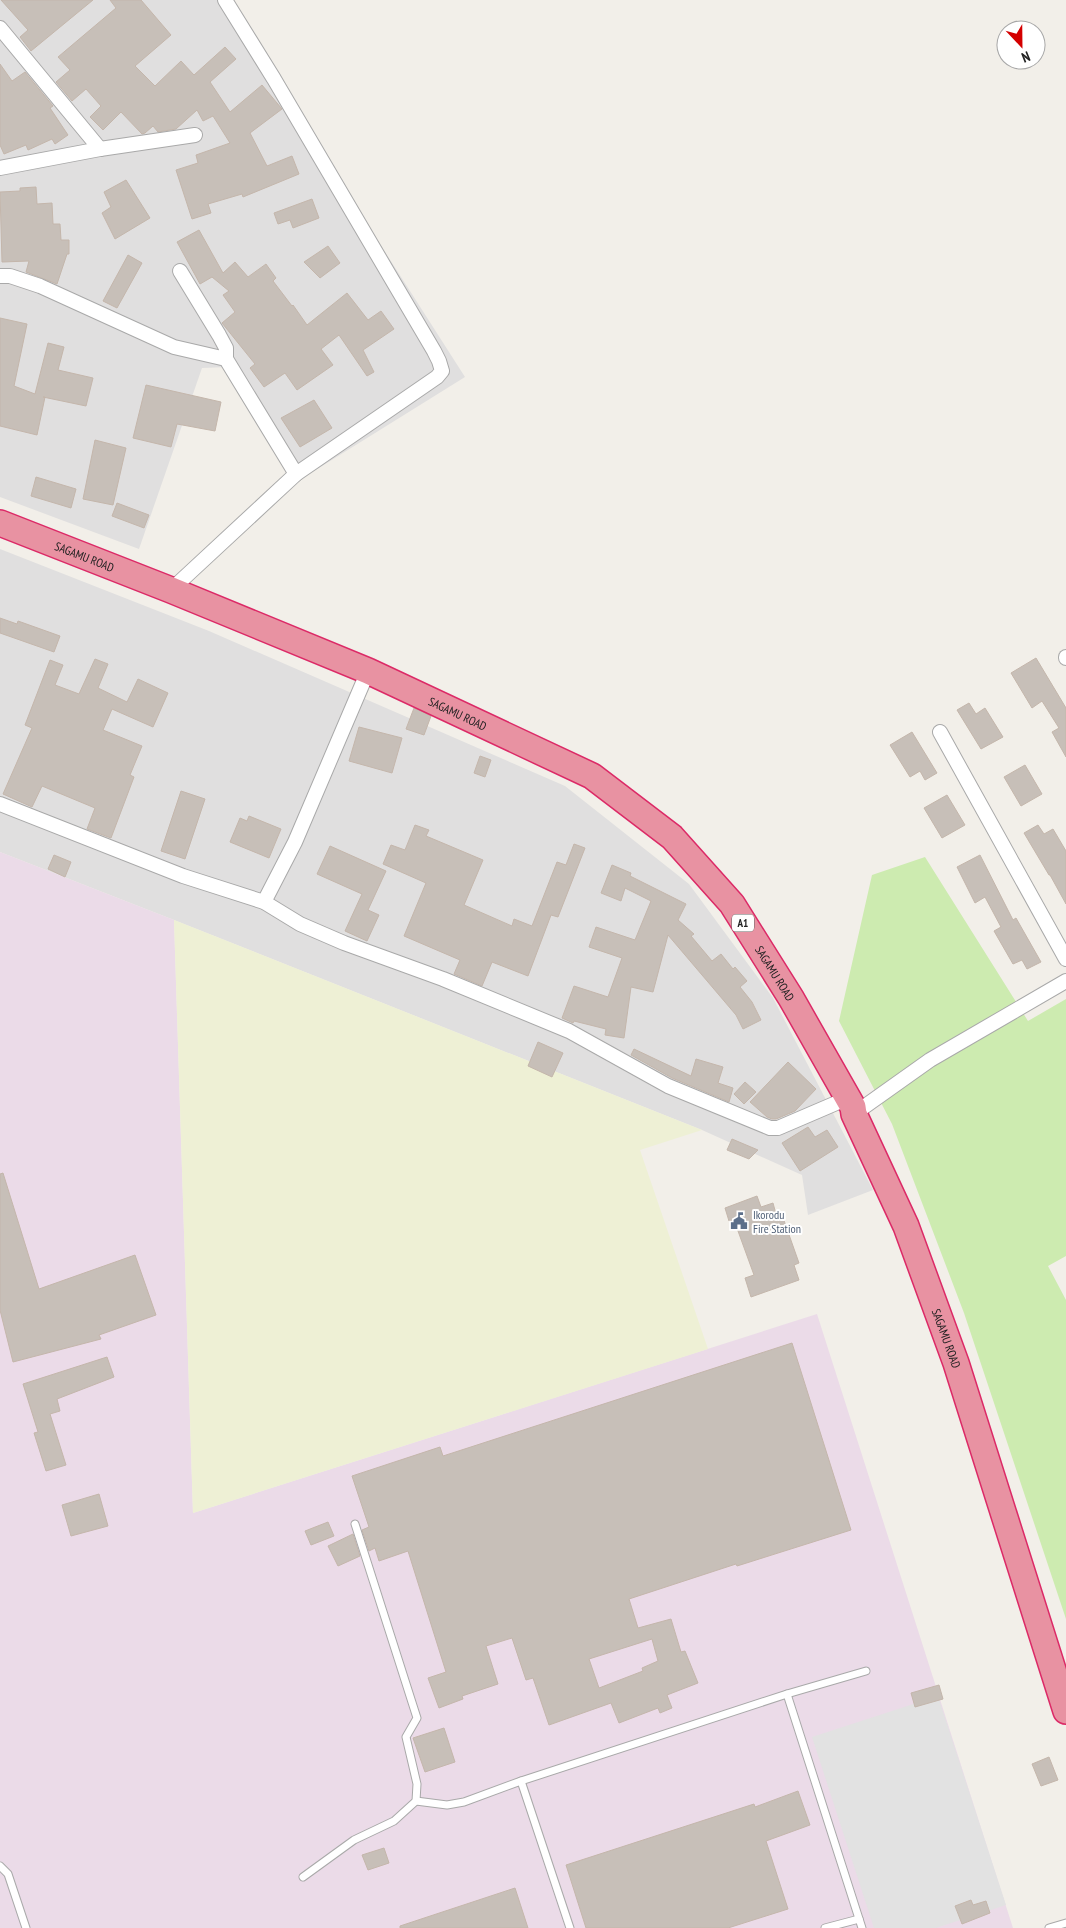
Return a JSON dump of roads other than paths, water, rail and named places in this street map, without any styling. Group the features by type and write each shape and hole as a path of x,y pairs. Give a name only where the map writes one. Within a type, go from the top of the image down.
{"highway":[{"name":"SAGAMU ROAD","path":"0,524 171,590 368,670 592,776 672,838 732,904 791,998 851,1106 906,1226 950,1345 1061,1675 1066,1711"}],"street":[{"path":"171,590 296,474 437,378 442,372 434,351 274,79 225,0"},
{"path":"0,28 100,149"},
{"path":"0,168 100,149 195,135"},
{"path":"180,271 226,348 226,359 296,474"},
{"path":"0,276 10,276 40,286 174,347 226,359"},
{"path":"264,902 298,834 368,670"},
{"path":"940,732 1066,959"},
{"path":"0,804 183,876 264,902 300,924 344,943 443,979 569,1031 668,1086 770,1128 778,1128 851,1106 1066,981"}],"lane":[{"path":"303,1877 354,1840 394,1821 416,1801 417,1784 406,1737 417,1718 355,1524"},
{"path":"416,1801 447,1804 464,1802 521,1781 787,1694 866,1671"},
{"path":"787,1694 862,1928"},
{"path":"521,1781 570,1928"},
{"path":"0,1866 8,1874 26,1928"},
{"path":"825,1928 859,1920"},
{"path":"1049,1928 1066,1924"}],"place":[{"name":"Ikorodu Fire Station","path":"739,1221"}]}
